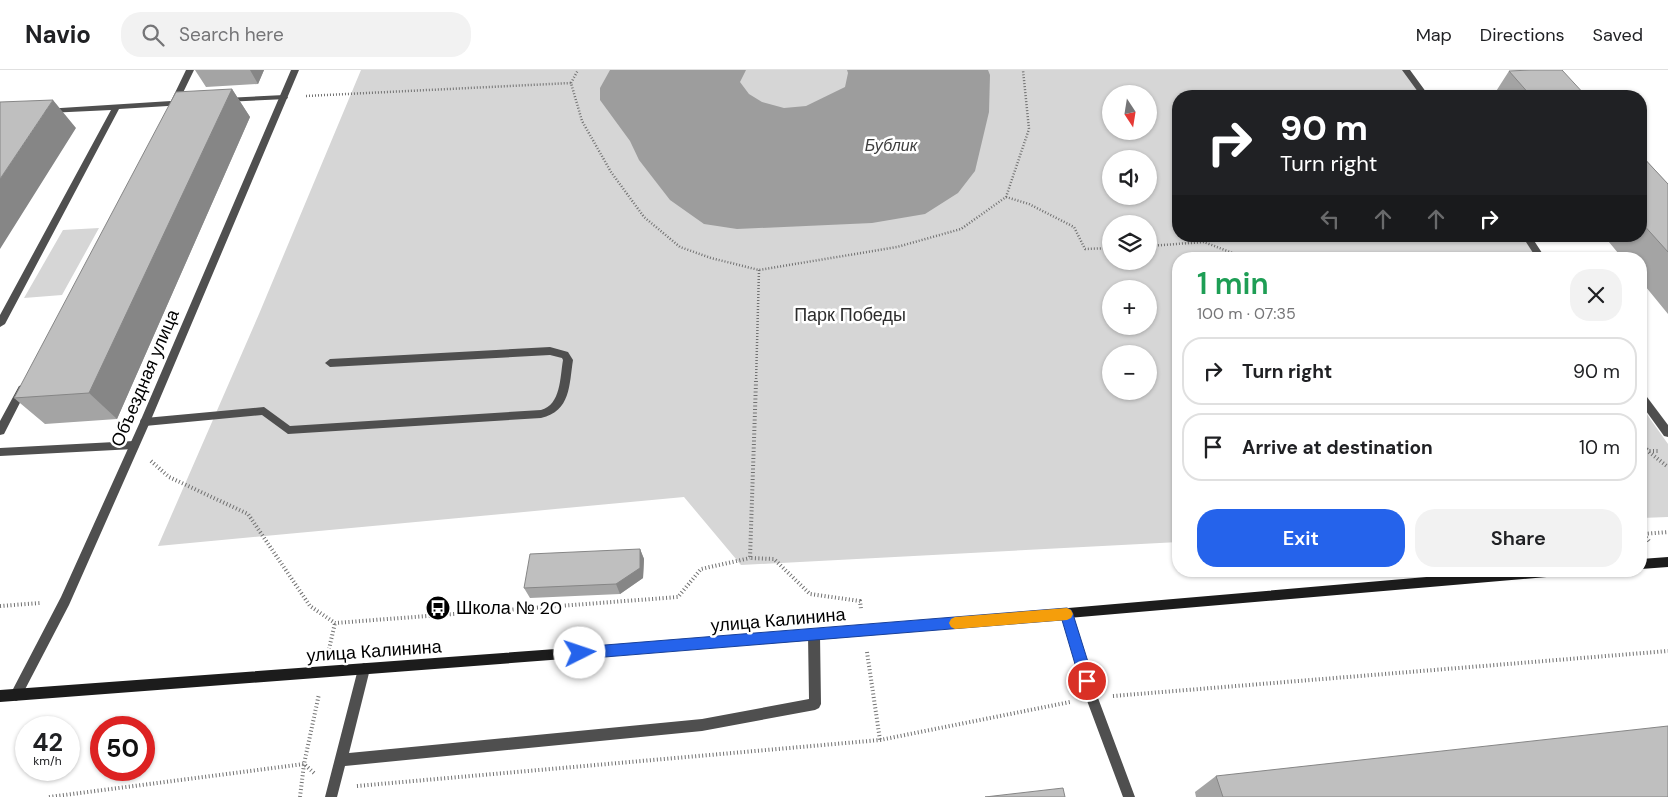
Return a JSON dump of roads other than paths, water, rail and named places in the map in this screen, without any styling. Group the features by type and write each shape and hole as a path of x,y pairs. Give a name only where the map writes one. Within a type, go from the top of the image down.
{"main road":[{"path":"1647,564 1668,562"},
{"name":"улица Калинина","path":"0,696 814,635 1489,577"}],"street":[{"path":"169,112 190,70"},
{"name":"Объездная улица","path":"16,695 65,601 145,422 295,70"},
{"path":"1406,70 1421,90"},
{"path":"220,101 284,97"},
{"path":"41,111 192,102"},
{"path":"0,324 116,107"},
{"path":"145,422 264,411 288,430 532,415 555,408 560,402 568,360 565,355 550,351 330,363"},
{"path":"0,431 28,379"},
{"path":"1647,404 1668,433"},
{"path":"0,452 134,446"},
{"path":"1067,614 1092,698 1129,797"},
{"path":"340,760 702,725 815,704 814,635"},
{"path":"332,793 364,669"}],"water":[{"name":"Бублик","path":"610,70 746,70 740,82 749,94 762,102 784,108 806,106 845,87 847,70 988,70 990,75 989,112 975,171 958,193 925,214 872,223 737,229 704,224 670,200 639,160 630,141 600,100 600,88"}],"place":[{"name":"Школа № 20","path":"438,608"}],"park label":[{"name":"Парк Победы","path":"850,315"}]}
